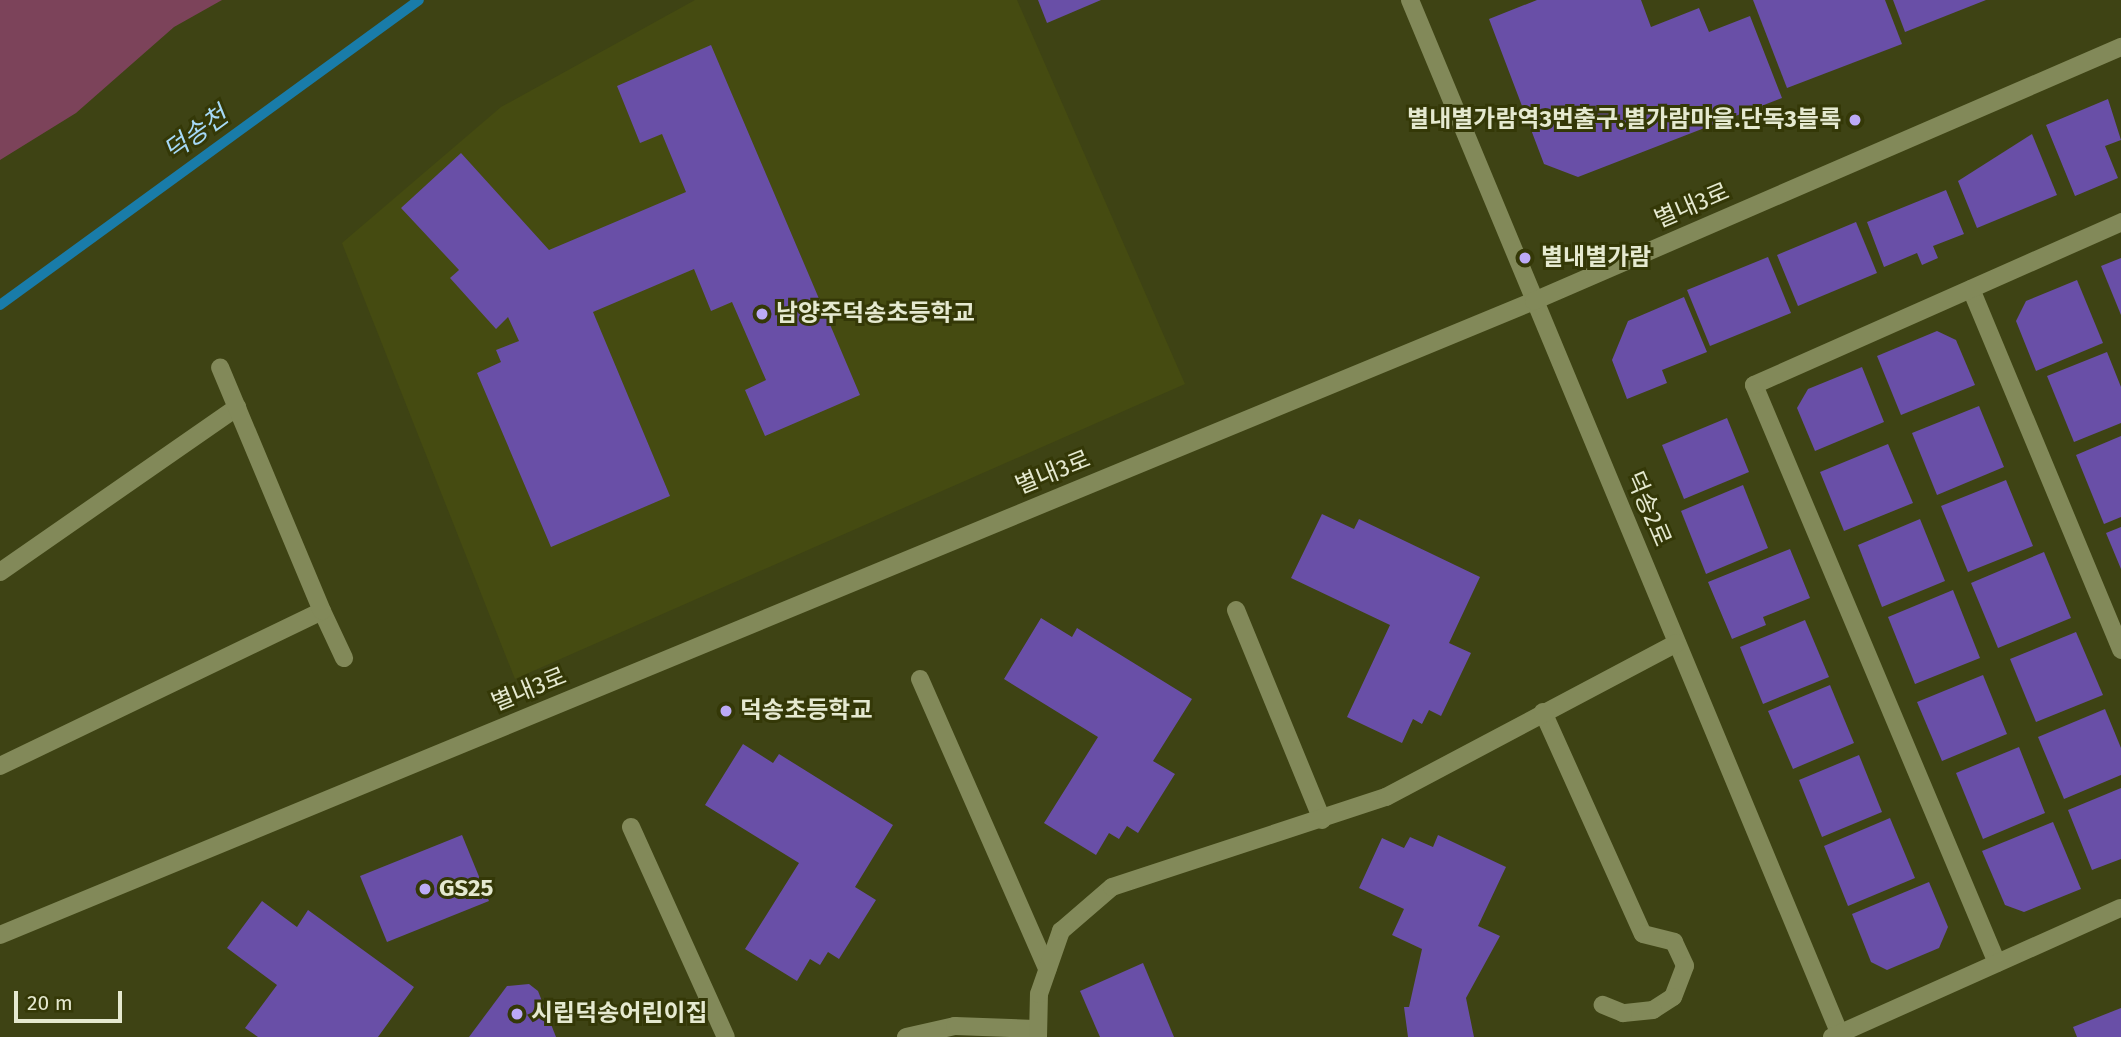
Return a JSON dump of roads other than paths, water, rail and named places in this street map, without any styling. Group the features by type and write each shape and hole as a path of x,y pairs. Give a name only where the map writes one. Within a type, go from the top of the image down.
{"street":[{"name":"덕송2로","path":"1410,0 1838,1036"},
{"name":"별내3로","path":"0,935 1534,300 2121,47"},
{"path":"1997,963 1754,385 2121,222"},
{"path":"1972,289 2121,650"},
{"path":"220,367 344,658"},
{"path":"0,572 237,407"},
{"path":"1236,610 1322,820"},
{"path":"0,766 323,611"},
{"path":"906,1037 955,1026 1037,1033 1046,969 1061,931 1112,887 1386,797 1677,643"},
{"path":"920,679 1046,969"},
{"path":"1543,712 1643,934 1674,942 1685,966 1673,997 1653,1010 1623,1013 1603,1005"},
{"path":"631,827 726,1037"},
{"path":"1838,1036 2121,908"}],"waterway":[{"name":"덕송천","path":"0,305 419,0"}],"place":[{"name":"별내별가람역3번출구.별가람마을.단독3블록","path":"1855,120"},
{"name":"별내별가람","path":"1525,258"},
{"name":"남양주덕송초등학교","path":"762,314"},
{"name":"덕송초등학교","path":"726,711"},
{"name":"GS25","path":"425,889"},
{"name":"시립덕송어린이집","path":"517,1014"}]}
